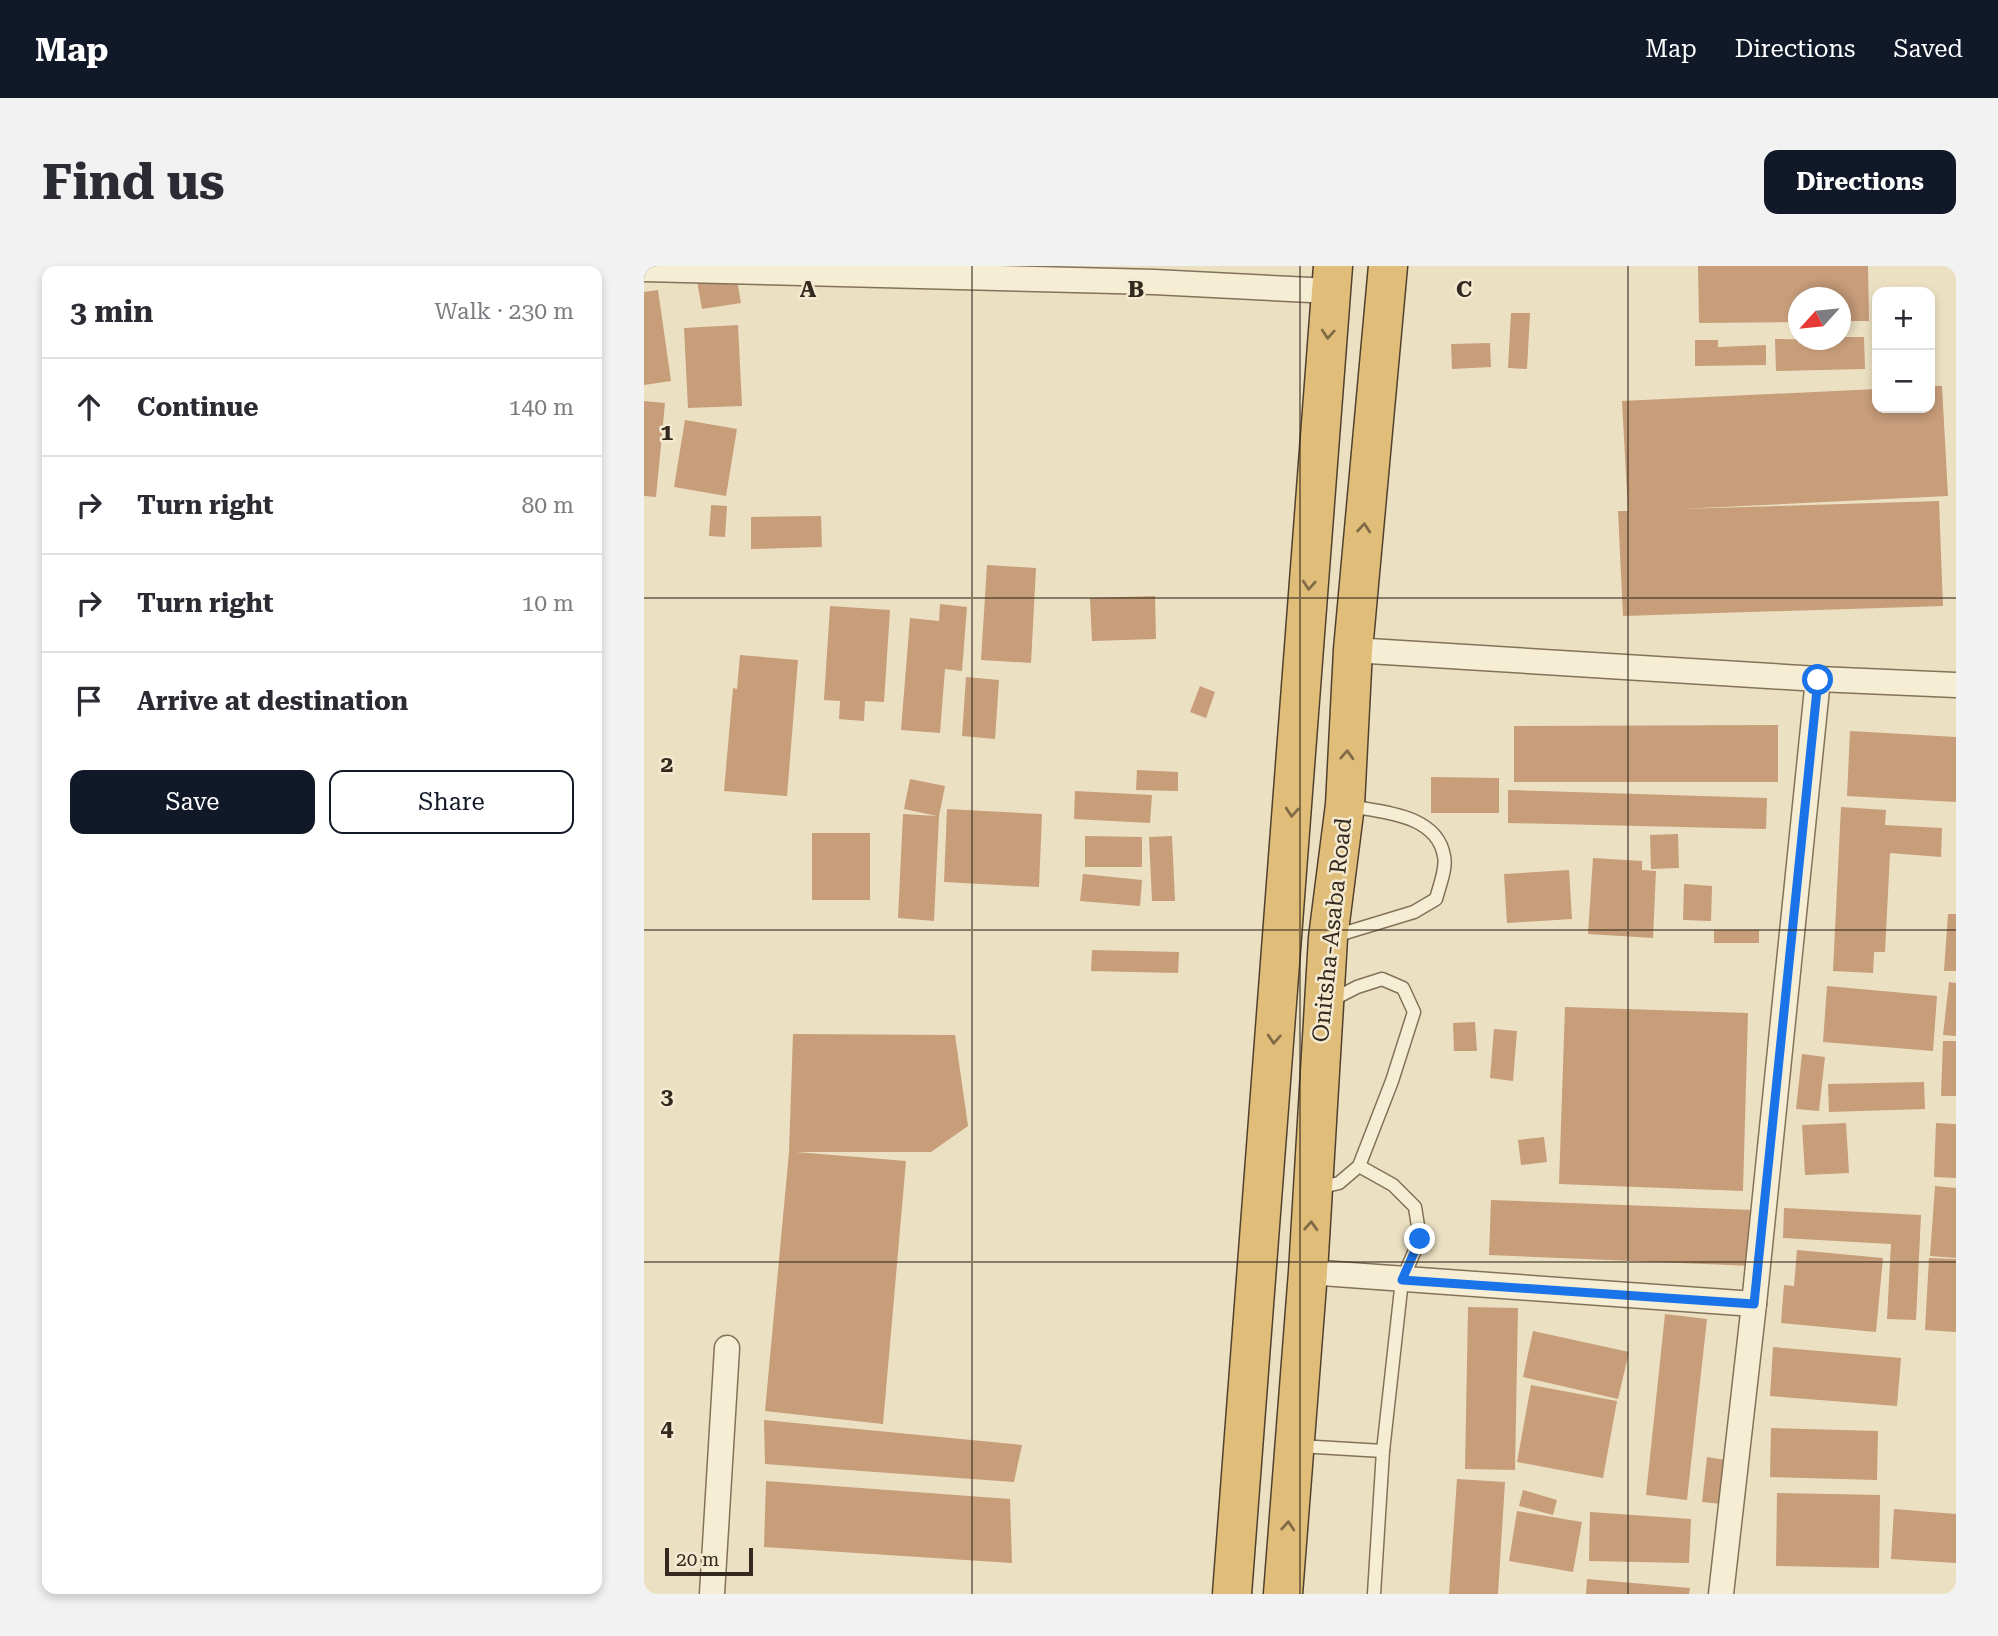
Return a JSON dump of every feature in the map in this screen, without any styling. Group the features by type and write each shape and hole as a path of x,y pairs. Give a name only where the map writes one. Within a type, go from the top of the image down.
{"highway":[{"name":"Onitsha-Asaba Road","path":"1283,1594 1308,1272 1328,938 1345,805 1353,650 1388,266"},
{"path":"1233,1594 1332,279"}],"street":[{"path":"644,269 1155,274 1332,279"},
{"path":"1353,650 1818,680 1956,685"},
{"path":"1721,1594 1754,1304 1818,680"},
{"path":"1308,1272 1754,1304"},
{"path":"712,1594 727,1348"}],"lane":[{"path":"1328,938 1414,912 1436,899 1445,857 1434,834 1407,816 1345,805"},
{"path":"1313,1189 1339,1183 1359,1166 1392,1081 1414,1012 1403,988 1382,979 1357,987 1323,1005"},
{"path":"1359,1166 1393,1185 1415,1207 1420,1239 1402,1280 1383,1451 1374,1594"},
{"path":"1294,1446 1383,1451"}],"building":[{"path":"1698,266 1868,266 1869,321 1851,321 1851,287 1788,287 1788,322 1699,323"},
{"path":"736,275 741,303 702,309 697,281"},
{"path":"658,290 671,381 644,385 644,292"},
{"path":"1511,313 1530,313 1527,369 1508,368"},
{"path":"738,325 742,406 688,408 684,328"},
{"path":"1851,337 1864,337 1865,369 1776,371 1775,339 1788,339 1788,350 1851,350"},
{"path":"1695,340 1718,340 1718,347 1766,345 1766,365 1695,366"},
{"path":"1490,343 1491,367 1452,369 1451,344"},
{"path":"1935,386 1942,386 1948,496 1680,509 1939,501 1943,606 1623,616 1618,511 1628,511 1622,401 1872,389 1872,413 1935,413"},
{"path":"644,401 665,403 656,497 644,496"},
{"path":"685,420 737,429 726,496 674,487"},
{"path":"711,505 727,506 725,537 709,536"},
{"path":"821,516 822,547 751,549 751,517"},
{"path":"987,565 1036,568 1031,663 981,660"},
{"path":"1155,596 1156,639 1092,641 1090,598"},
{"path":"940,604 967,607 962,671 945,669 940,733 901,730 910,618 939,621"},
{"path":"830,606 890,610 884,702 865,701 864,721 839,719 840,701 824,700"},
{"path":"740,655 798,660 787,796 724,791 733,688 737,689"},
{"path":"966,677 999,680 995,739 962,736"},
{"path":"1200,686 1215,692 1206,718 1190,712"},
{"path":"1778,725 1778,782 1514,782 1514,726"},
{"path":"1850,731 1956,737 1956,802 1847,796"},
{"path":"1137,770 1178,772 1178,791 1136,790"},
{"path":"1431,777 1499,778 1499,813 1431,813"},
{"path":"910,779 945,786 939,816 934,921 898,918 903,814 937,816 904,809"},
{"path":"1508,790 1767,798 1766,829 1508,823"},
{"path":"1075,791 1152,795 1150,823 1074,819"},
{"path":"1841,807 1886,810 1885,825 1942,828 1941,857 1890,853 1885,952 1874,952 1873,973 1833,971"},
{"path":"947,809 1042,814 1039,887 944,882"},
{"path":"812,833 870,833 870,900 812,900"},
{"path":"1678,834 1679,868 1651,869 1650,835"},
{"path":"1085,836 1142,837 1142,867 1085,867"},
{"path":"1172,836 1175,901 1152,901 1149,837"},
{"path":"1593,858 1642,861 1642,870 1656,871 1653,938 1588,934"},
{"path":"1569,870 1572,919 1507,923 1504,874"},
{"path":"1083,874 1142,880 1140,906 1080,901"},
{"path":"1684,884 1712,886 1711,921 1683,920"},
{"path":"1948,914 1956,914 1956,971 1944,971"},
{"path":"1714,930 1759,930 1759,943 1714,943"},
{"path":"1092,950 1179,952 1178,973 1091,971"},
{"path":"1949,982 1956,983 1956,1036 1943,1035"},
{"path":"1827,986 1937,996 1933,1051 1823,1042"},
{"path":"1565,1007 1748,1013 1743,1191 1559,1184"},
{"path":"1475,1022 1477,1051 1454,1051 1453,1023"},
{"path":"1494,1029 1517,1031 1513,1081 1490,1078"},
{"path":"793,1034 955,1035 968,1126 931,1152 796,1152 906,1161 883,1424 765,1411 789,1152"},
{"path":"1943,1041 1956,1041 1956,1096 1941,1096"},
{"path":"1802,1054 1825,1057 1819,1111 1796,1109"},
{"path":"1924,1082 1925,1109 1829,1112 1828,1084"},
{"path":"1846,1123 1849,1173 1805,1175 1802,1125"},
{"path":"1936,1123 1956,1124 1956,1178 1934,1177"},
{"path":"1544,1137 1547,1162 1521,1165 1518,1140"},
{"path":"1935,1186 1956,1188 1956,1258 1930,1256"},
{"path":"1491,1200 1754,1210 1753,1266 1489,1255"},
{"path":"1784,1208 1921,1215 1916,1320 1887,1319 1891,1244 1783,1238"},
{"path":"1797,1250 1883,1258 1876,1332 1781,1323 1784,1285 1794,1286"},
{"path":"1929,1258 1956,1259 1956,1332 1925,1330"},
{"path":"1468,1307 1518,1308 1515,1470 1465,1469"},
{"path":"1665,1314 1707,1319 1687,1500 1646,1495"},
{"path":"1533,1331 1629,1352 1618,1399 1523,1377"},
{"path":"1773,1347 1901,1358 1897,1406 1770,1396"},
{"path":"1531,1385 1617,1401 1603,1478 1517,1462"},
{"path":"764,1420 1022,1445 1014,1482 765,1464"},
{"path":"1771,1428 1878,1431 1877,1480 1770,1477"},
{"path":"1707,1457 1726,1460 1721,1504 1702,1502"},
{"path":"1457,1479 1505,1482 1498,1594 1449,1594"},
{"path":"766,1481 1010,1499 1012,1563 764,1547"},
{"path":"1523,1490 1557,1500 1553,1515 1519,1506"},
{"path":"1777,1493 1880,1495 1879,1568 1776,1566"},
{"path":"1894,1509 1956,1514 1956,1563 1891,1559"},
{"path":"1517,1511 1582,1522 1573,1572 1509,1561"},
{"path":"1590,1512 1691,1519 1689,1563 1589,1561"},
{"path":"1587,1579 1690,1588 1689,1594 1586,1594"}],"route":[{"path":"1420,1239 1402,1280 1754,1304 1818,680"}]}
